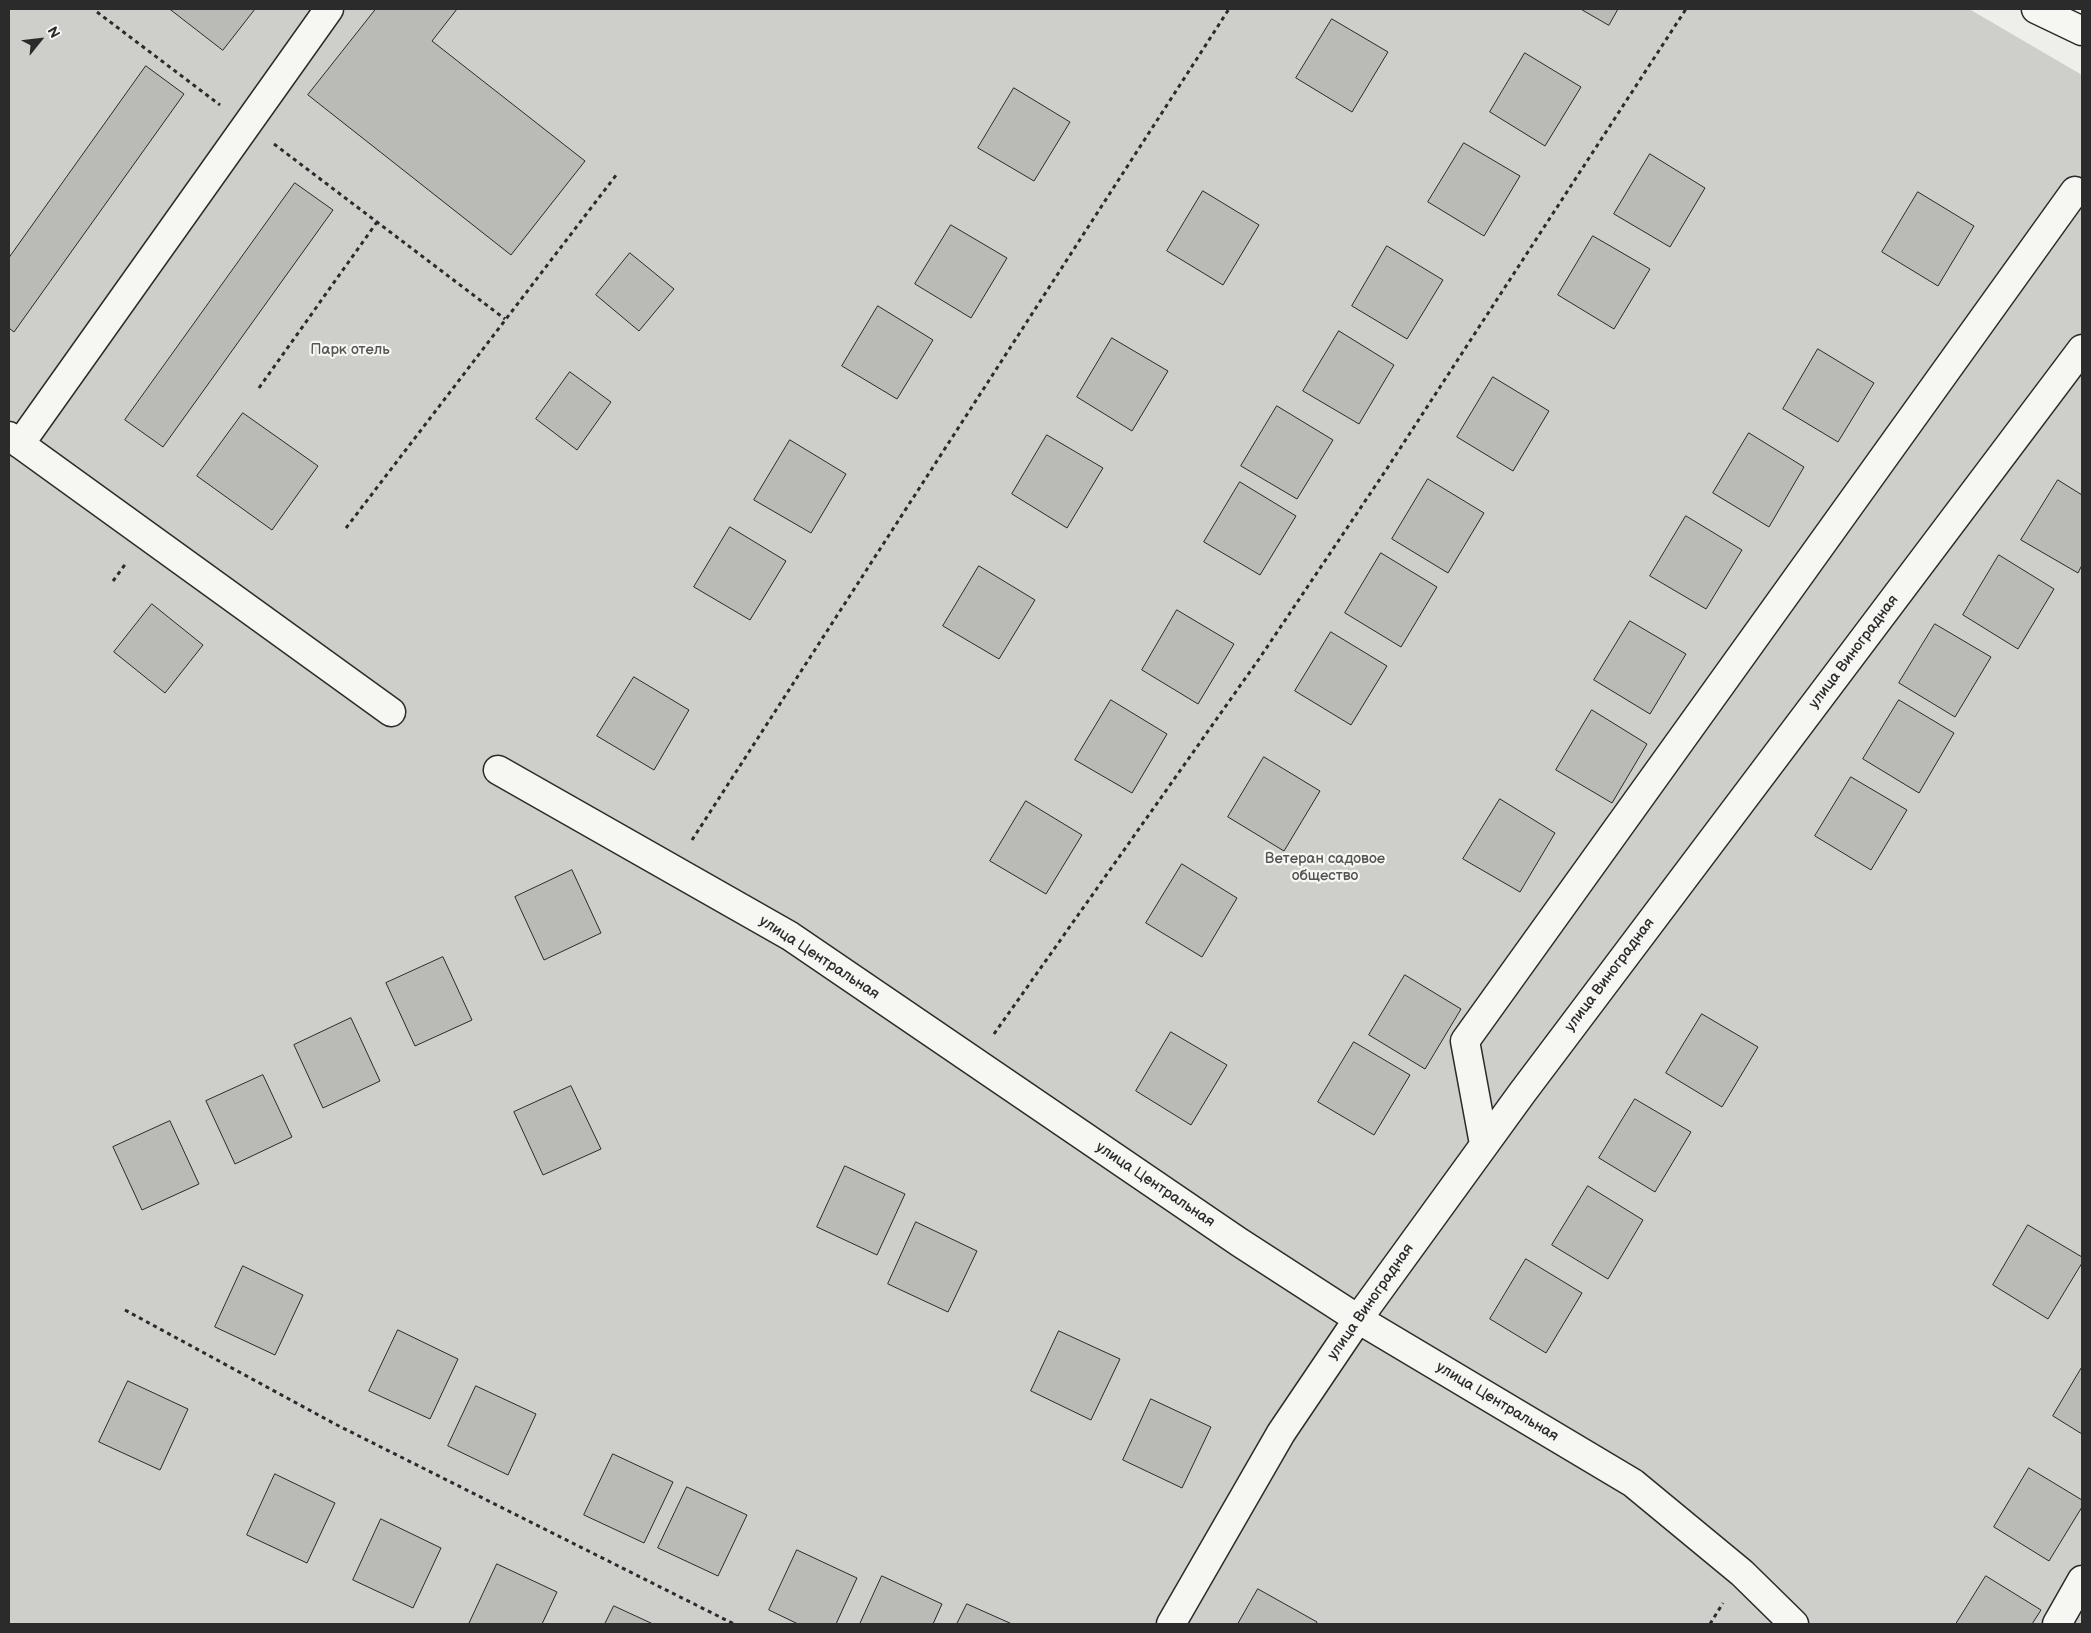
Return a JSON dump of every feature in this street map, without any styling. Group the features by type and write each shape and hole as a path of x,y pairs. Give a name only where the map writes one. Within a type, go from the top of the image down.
{"street":[{"path":"329,9 247,124 14,440 392,712"},
{"path":"2036,9 2082,31"},
{"path":"1484,1144 1464,1041 2075,191"},
{"name":"улица Виноградная","path":"1171,1624 1281,1433 1358,1319 1484,1144 2082,349"},
{"name":"улица Центральная","path":"498,770 790,936 1238,1242 1358,1319 1633,1483 1742,1573 1794,1624"},
{"path":"2057,1624 2082,1580"}],"path":[{"path":"672,869 1229,9"},
{"path":"974,1061 1270,642 1391,462 1686,9"},
{"path":"97,12 505,319"},
{"path":"346,528 617,174"},
{"path":"259,388 377,222"},
{"path":"125,1310 335,1424 734,1624"}],"green space":[{"name":"Ветеран садовое общество","path":"9,9 1969,9 2082,75 2082,1624 9,1624"}],"building":[{"path":"170,9 255,9 223,50"},
{"path":"376,9 457,9 432,41 585,161 511,255 308,95"},
{"path":"1581,9 1618,9 1609,25"},
{"path":"1332,19 1388,52 1352,112 1296,78"},
{"path":"1525,53 1581,87 1545,146 1490,112"},
{"path":"146,66 184,94 14,332 9,328 9,258"},
{"path":"1014,88 1070,122 1034,181 978,148"},
{"path":"1464,143 1520,176 1484,236 1428,202"},
{"path":"1650,154 1705,188 1670,247 1614,214"},
{"path":"295,183 333,210 163,447 125,420"},
{"path":"1203,191 1259,225 1223,285 1167,251"},
{"path":"1918,192 1974,226 1938,286 1882,252"},
{"path":"951,225 1007,258 971,318 915,284"},
{"path":"1593,236 1650,269 1614,329 1558,295"},
{"path":"1387,246 1443,280 1407,339 1352,306"},
{"path":"630,253 674,289 639,331 596,295"},
{"path":"878,306 933,340 897,399 842,366"},
{"path":"1339,331 1394,365 1359,424 1303,391"},
{"path":"1112,338 1168,371 1132,431 1077,397"},
{"path":"1818,349 1874,383 1838,442 1783,409"},
{"path":"570,372 611,402 577,450 536,419"},
{"path":"1493,377 1549,411 1513,471 1457,437"},
{"path":"1277,406 1333,440 1297,499 1241,466"},
{"path":"243,413 318,466 272,530 197,476"},
{"path":"1749,433 1804,467 1769,527 1713,493"},
{"path":"1047,435 1103,468 1067,528 1012,494"},
{"path":"790,440 846,474 811,533 754,500"},
{"path":"1428,479 1484,513 1448,573 1392,539"},
{"path":"2058,480 2082,495 2082,565 2078,573 2021,540"},
{"path":"1240,482 1296,516 1260,575 1204,542"},
{"path":"1686,516 1742,550 1706,609 1650,576"},
{"path":"730,527 786,561 750,620 694,587"},
{"path":"1381,553 1437,587 1401,647 1345,613"},
{"path":"1999,555 2054,589 2018,649 1963,615"},
{"path":"979,566 1035,600 999,659 943,626"},
{"path":"152,604 203,645 165,693 114,652"},
{"path":"1177,610 1234,644 1198,704 1142,670"},
{"path":"1630,621 1686,654 1650,714 1594,680"},
{"path":"1935,624 1991,657 1955,717 1899,683"},
{"path":"1331,632 1387,666 1351,725 1295,691"},
{"path":"634,677 689,710 654,770 597,736"},
{"path":"1111,700 1167,734 1132,793 1075,760"},
{"path":"1899,700 1954,733 1919,793 1863,759"},
{"path":"1592,710 1647,744 1612,803 1556,770"},
{"path":"1264,757 1320,791 1284,851 1228,817"},
{"path":"1851,777 1907,810 1871,870 1815,836"},
{"path":"1500,799 1555,833 1520,892 1463,859"},
{"path":"1026,801 1082,835 1046,894 990,861"},
{"path":"1182,864 1237,898 1202,957 1146,923"},
{"path":"572,870 601,933 544,960 515,897"},
{"path":"443,957 472,1020 415,1046 386,983"},
{"path":"1405,975 1461,1009 1425,1069 1369,1035"},
{"path":"1702,1014 1758,1047 1722,1107 1666,1073"},
{"path":"351,1018 380,1081 323,1108 294,1045"},
{"path":"1171,1032 1227,1065 1191,1125 1136,1091"},
{"path":"1354,1042 1410,1075 1374,1135 1318,1102"},
{"path":"263,1075 292,1137 235,1164 206,1101"},
{"path":"571,1086 601,1149 543,1175 514,1112"},
{"path":"1635,1099 1691,1132 1655,1192 1599,1158"},
{"path":"170,1121 199,1184 142,1210 113,1147"},
{"path":"845,1166 905,1194 877,1255 817,1227"},
{"path":"1588,1186 1643,1220 1608,1279 1552,1245"},
{"path":"916,1222 977,1251 948,1312 888,1284"},
{"path":"2028,1225 2082,1257 2082,1263 2048,1319 1993,1285"},
{"path":"1526,1259 1582,1293 1546,1353 1490,1319"},
{"path":"243,1266 303,1295 275,1355 215,1327"},
{"path":"398,1330 458,1359 430,1419 369,1391"},
{"path":"1059,1331 1120,1359 1091,1420 1031,1391"},
{"path":"2082,1367 2082,1434 2053,1416"},
{"path":"128,1381 188,1409 160,1470 99,1442"},
{"path":"476,1386 536,1414 508,1475 448,1446"},
{"path":"1151,1399 1211,1427 1182,1488 1123,1460"},
{"path":"613,1454 673,1482 644,1543 584,1515"},
{"path":"2029,1468 2082,1500 2082,1507 2049,1561 1994,1527"},
{"path":"275,1474 335,1503 307,1563 247,1535"},
{"path":"687,1487 747,1515 718,1576 658,1548"},
{"path":"381,1519 441,1548 413,1608 353,1580"},
{"path":"797,1550 857,1578 836,1624 798,1624 769,1610"},
{"path":"497,1564 557,1592 542,1624 469,1624"},
{"path":"882,1576 942,1604 933,1624 860,1624"},
{"path":"1986,1576 2041,1610 2032,1624 1956,1624"},
{"path":"1258,1589 1317,1622 1316,1624 1238,1624"},
{"path":"967,1604 1012,1624 957,1624"},
{"path":"614,1606 653,1624 605,1624"}],"park label":[{"name":"Парк отель","path":"350,350"}]}
